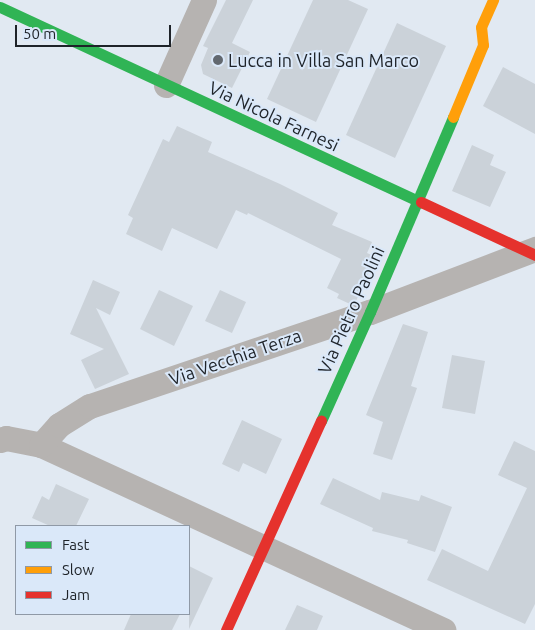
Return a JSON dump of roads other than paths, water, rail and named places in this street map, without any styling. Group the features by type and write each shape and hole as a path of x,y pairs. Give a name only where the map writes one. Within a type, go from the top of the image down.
{"street":[{"path":"166,85 204,0"},
{"name":"Via Pietro Paolini","path":"226,630 370,312 483,45 481,27 493,0"},
{"name":"Via Nicola Farnesi","path":"0,7 416,201 533,252"},
{"name":"Via Vecchia Terza","path":"41,445 60,425 90,406 370,312 533,252"},
{"path":"0,440 6,438 41,445 444,630"}],"place":[{"name":"Lucca in Villa San Marco","path":"218,60"}]}
